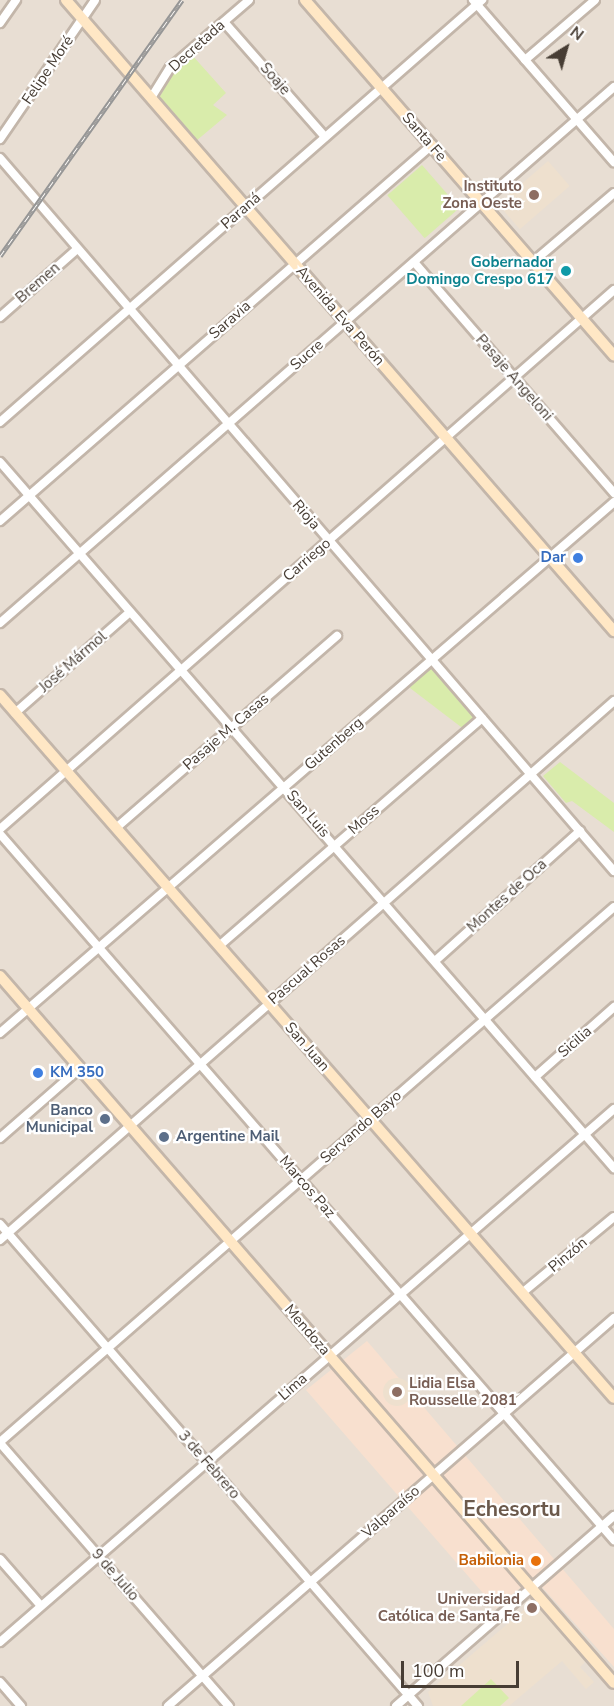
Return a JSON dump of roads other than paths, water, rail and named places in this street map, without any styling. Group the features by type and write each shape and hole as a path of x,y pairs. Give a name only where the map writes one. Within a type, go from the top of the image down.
{"main road":[{"name":"Avenida Eva Perón","path":"66,0 614,631"},
{"name":"Santa Fe","path":"305,0 614,355"},
{"name":"San Juan","path":"0,695 614,1398"},
{"name":"Mendoza","path":"0,976 614,1683"}],"street":[{"path":"0,23 16,0"},
{"name":"Felipe Moré","path":"0,140 95,0"},
{"name":"Decretada","path":"151,98 170,68 249,0"},
{"path":"525,60 595,0"},
{"path":"478,2 614,162"},
{"name":"Paraná","path":"0,422 478,2"},
{"name":"Soaje","path":"224,22 325,137"},
{"name":"Sucre","path":"0,623 614,87"},
{"name":"Saravia","path":"0,521 432,145"},
{"name":"Rioja","path":"0,158 76,250 614,871"},
{"path":"533,262 614,193"},
{"name":"Bremen","path":"0,317 76,250"},
{"name":"Pasaje Angeloni","path":"414,262 614,493"},
{"name":"Carriego","path":"0,832 66,771 614,290"},
{"name":"San Luis","path":"0,462 130,612 183,669 614,1168"},
{"name":"Gutenberg","path":"0,1033 614,502"},
{"name":"José Mármol","path":"15,712 130,612"},
{"name":"Pasaje M. Casas","path":"116,828 337,636"},
{"name":"Pascual Rosas","path":"0,1240 614,701"},
{"name":"Moss","path":"219,946 482,718"},
{"name":"Montes de Oca","path":"435,961 580,831"},
{"name":"Marcos Paz","path":"0,832 614,1540"},
{"name":"Servando Bayo","path":"0,1443 614,907"},
{"name":"Sicilia","path":"535,1077 614,1007"},
{"path":"0,1138 80,1068"},
{"name":"Lima","path":"0,1642 614,1109"},
{"name":"Pinzón","path":"522,1293 614,1217"},
{"name":"3 de Febrero","path":"0,1224 418,1706"},
{"name":"Valparaíso","path":"168,1706 614,1318"},
{"name":"9 de Julio","path":"0,1443 230,1706"},
{"path":"396,1706 614,1516"},
{"path":"0,1559 41,1606"},
{"path":"0,1682 21,1706"}],"railway":[{"path":"0,256 182,0"}],"place":[{"name":"Instituto Zona Oeste","path":"534,195"},
{"name":"Gobernador Domingo Crespo 617","path":"566,271"},
{"name":"Dar","path":"578,558"},
{"name":"KM 350","path":"38,1073"},
{"name":"Banco Municipal","path":"105,1119"},
{"name":"Argentine Mail","path":"164,1137"},
{"name":"Lidia Elsa Rousselle 2081","path":"397,1392"},
{"name":"Babilonia","path":"536,1561"},
{"name":"Universidad Católica de Santa Fe","path":"532,1608"}],"district":[{"name":"Echesortu","path":"512,1509"}]}
